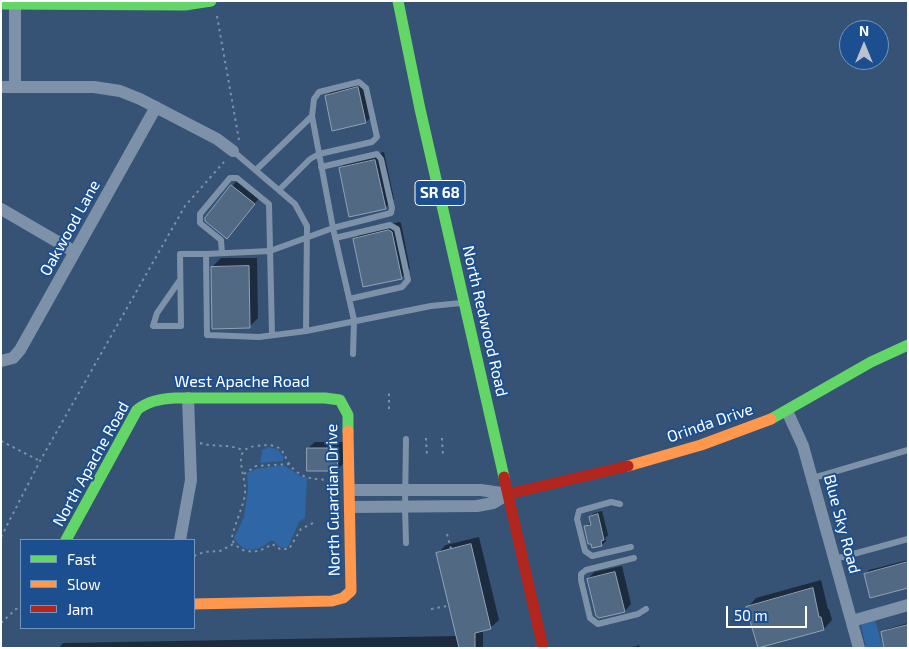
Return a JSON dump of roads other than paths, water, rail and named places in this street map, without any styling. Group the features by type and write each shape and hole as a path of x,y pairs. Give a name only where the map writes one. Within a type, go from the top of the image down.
{"street":[{"path":"1,4 185,5 211,1"},
{"name":"North Redwood Road","path":"398,1 415,85 543,648"},
{"path":"15,4 15,87"},
{"path":"1,87 107,88 130,94 217,139 236,146"},
{"name":"Oakwood Lane","path":"5,360 17,354 20,350 156,107"},
{"path":"1,209 75,252"},
{"name":"Orinda Drive","path":"508,494 703,445 742,431 787,411 861,367 908,345"},
{"path":"180,539 190,480 188,398"},
{"name":"West Apache Road","path":"144,403 188,398 325,398 340,400"},
{"name":"North Guardian Drive","path":"195,604 332,601 344,598 351,591 348,415 340,400"},
{"name":"North Apache Road","path":"67,539 137,410 144,403"},
{"name":"Blue Sky Road","path":"787,411 800,436 813,478 859,648"},
{"path":"350,490 481,490 508,494"},
{"path":"350,507 486,506 501,500 508,494"},
{"path":"852,621 908,605"}],"lane":[{"path":"279,190 310,159 319,154 372,142 377,137 366,88 359,82 319,92 314,99 312,116 319,154 321,167 335,238 354,320 353,354"},
{"path":"256,170 312,116"},
{"path":"236,146 256,170 295,204 307,226 306,331"},
{"path":"180,280 157,313 153,326 181,326 180,254 270,251 333,228 390,213 392,208 382,158 377,154 321,167"},
{"path":"222,253 221,240 200,223 200,214 230,178 237,178 269,204 272,334"},
{"path":"335,238 390,226 397,229 408,280 402,287 349,299"},
{"path":"206,254 207,334 259,336 306,331 354,320 464,302"},
{"path":"406,438 406,543"},
{"path":"813,478 908,450"},
{"path":"620,504 610,502 579,511 577,519 585,551 589,556 592,556 631,547"},
{"path":"835,559 908,538"},
{"path":"634,558 586,570 580,577 590,618 598,624 638,614 646,610"}]}
